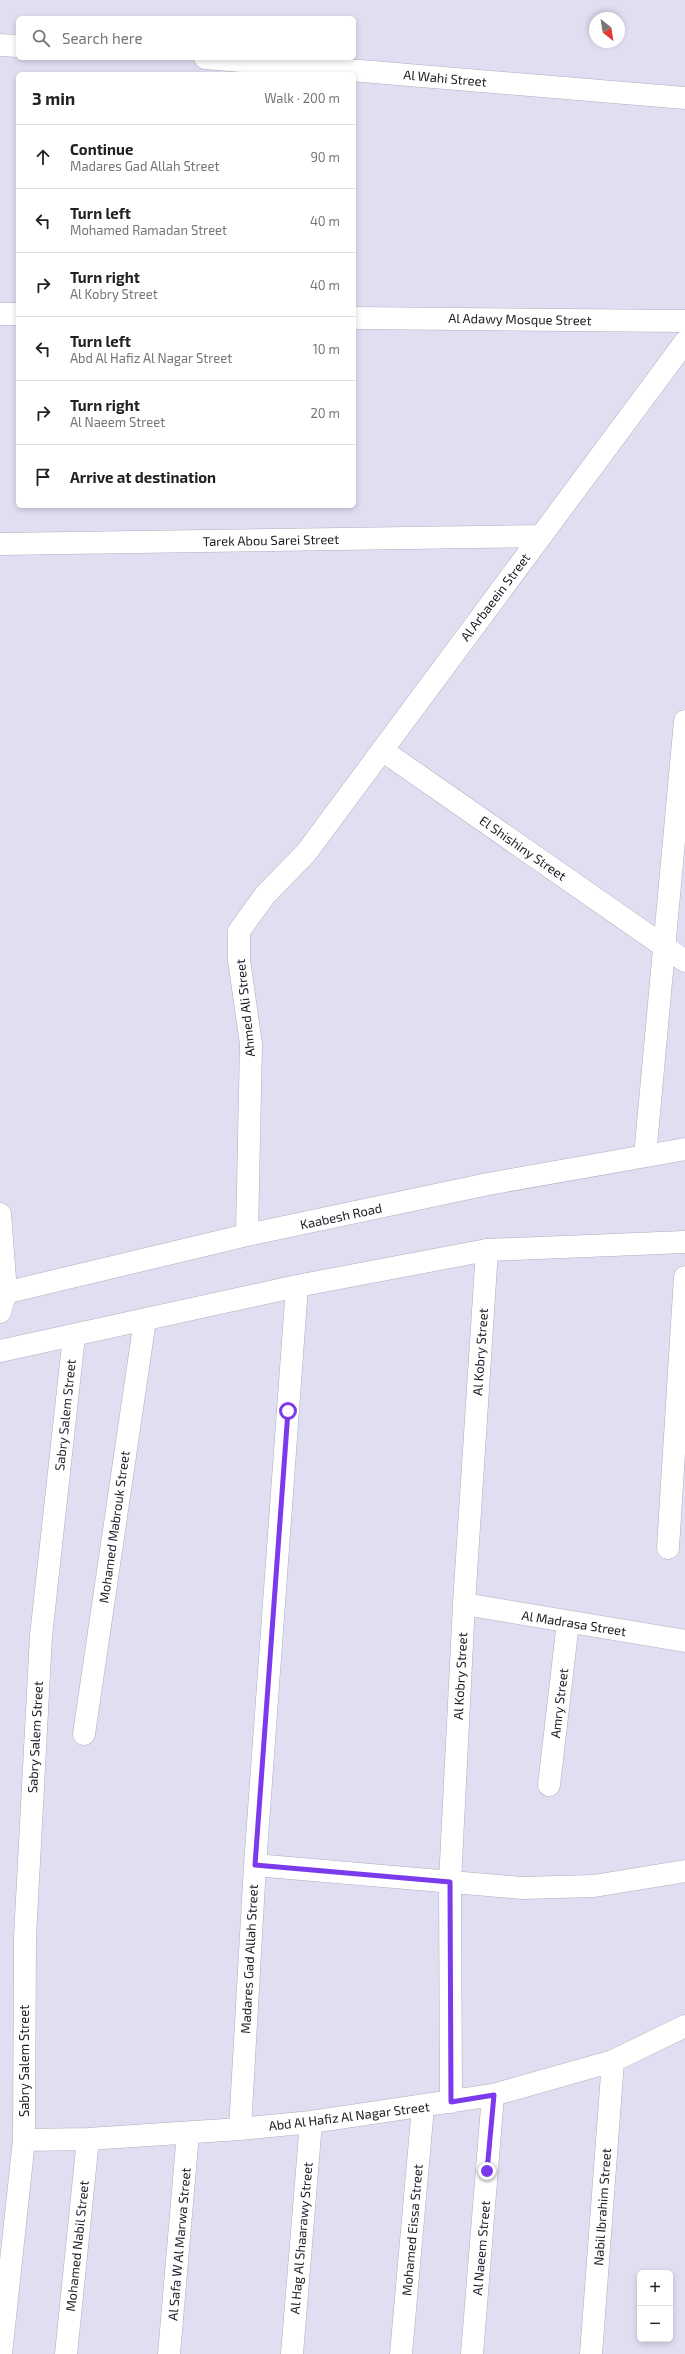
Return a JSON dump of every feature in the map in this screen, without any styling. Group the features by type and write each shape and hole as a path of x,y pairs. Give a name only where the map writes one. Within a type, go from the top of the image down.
{"street":[{"path":"0,45 16,46"},
{"name":"Al Wahi Street","path":"228,60 685,98"},
{"path":"0,314 16,314"},
{"name":"Al Adawy Mosque Street","path":"356,318 685,321"},
{"name":"Al Arbaeein Street","path":"306,853 685,342"},
{"name":"Tarek Abou Sarei Street","path":"0,544 541,536"},
{"path":"645,1156 685,721"},
{"name":"El Shishiny Street","path":"382,750 685,961"},
{"name":"Ahmed Ali Street","path":"248,1235 251,1044 239,960 239,931 265,895 306,853"},
{"name":"Kaabesh Road","path":"2,1299 248,1235 488,1184 685,1150"},
{"path":"0,1214 2,1299"},
{"path":"0,1351 297,1286 487,1250 685,1242"},
{"name":"Al Kobry Street","path":"451,2102 450,1882 464,1604 487,1250"},
{"path":"668,1548 685,1277"},
{"name":"Madares Gad Allah Street","path":"240,2130 255,1865 297,1286"},
{"name":"Mohamed Mabrouk Street","path":"84,1734 145,1320"},
{"name":"Sabry Salem Street","path":"1,2354 24,2140 25,1937 41,1636 74,1336"},
{"name":"Al Madrasa Street","path":"464,1604 685,1641"},
{"name":"Amry Street","path":"549,1785 568,1622"},
{"path":"255,1865 522,1888 594,1886 685,1871"},
{"name":"Abd Al Hafiz Al Nagar Street","path":"24,2140 88,2139 240,2130 423,2107 494,2095 613,2061 685,2026"},
{"name":"Nabil Ibrahim Street","path":"591,2354 613,2061"},
{"name":"Al Naeem Street","path":"472,2354 494,2095"},
{"name":"Mohamed Eissa Street","path":"401,2354 423,2107"},
{"name":"Al Hag Al Shaarawy Street","path":"292,2354 311,2122"},
{"name":"Al Safa W Al Marwa Street","path":"169,2354 188,2133"},
{"name":"Mohamed Nabil Street","path":"66,2354 88,2139"}],"route":[{"path":"288,1411 255,1865 450,1882 451,2102 494,2095 487,2171"}]}
